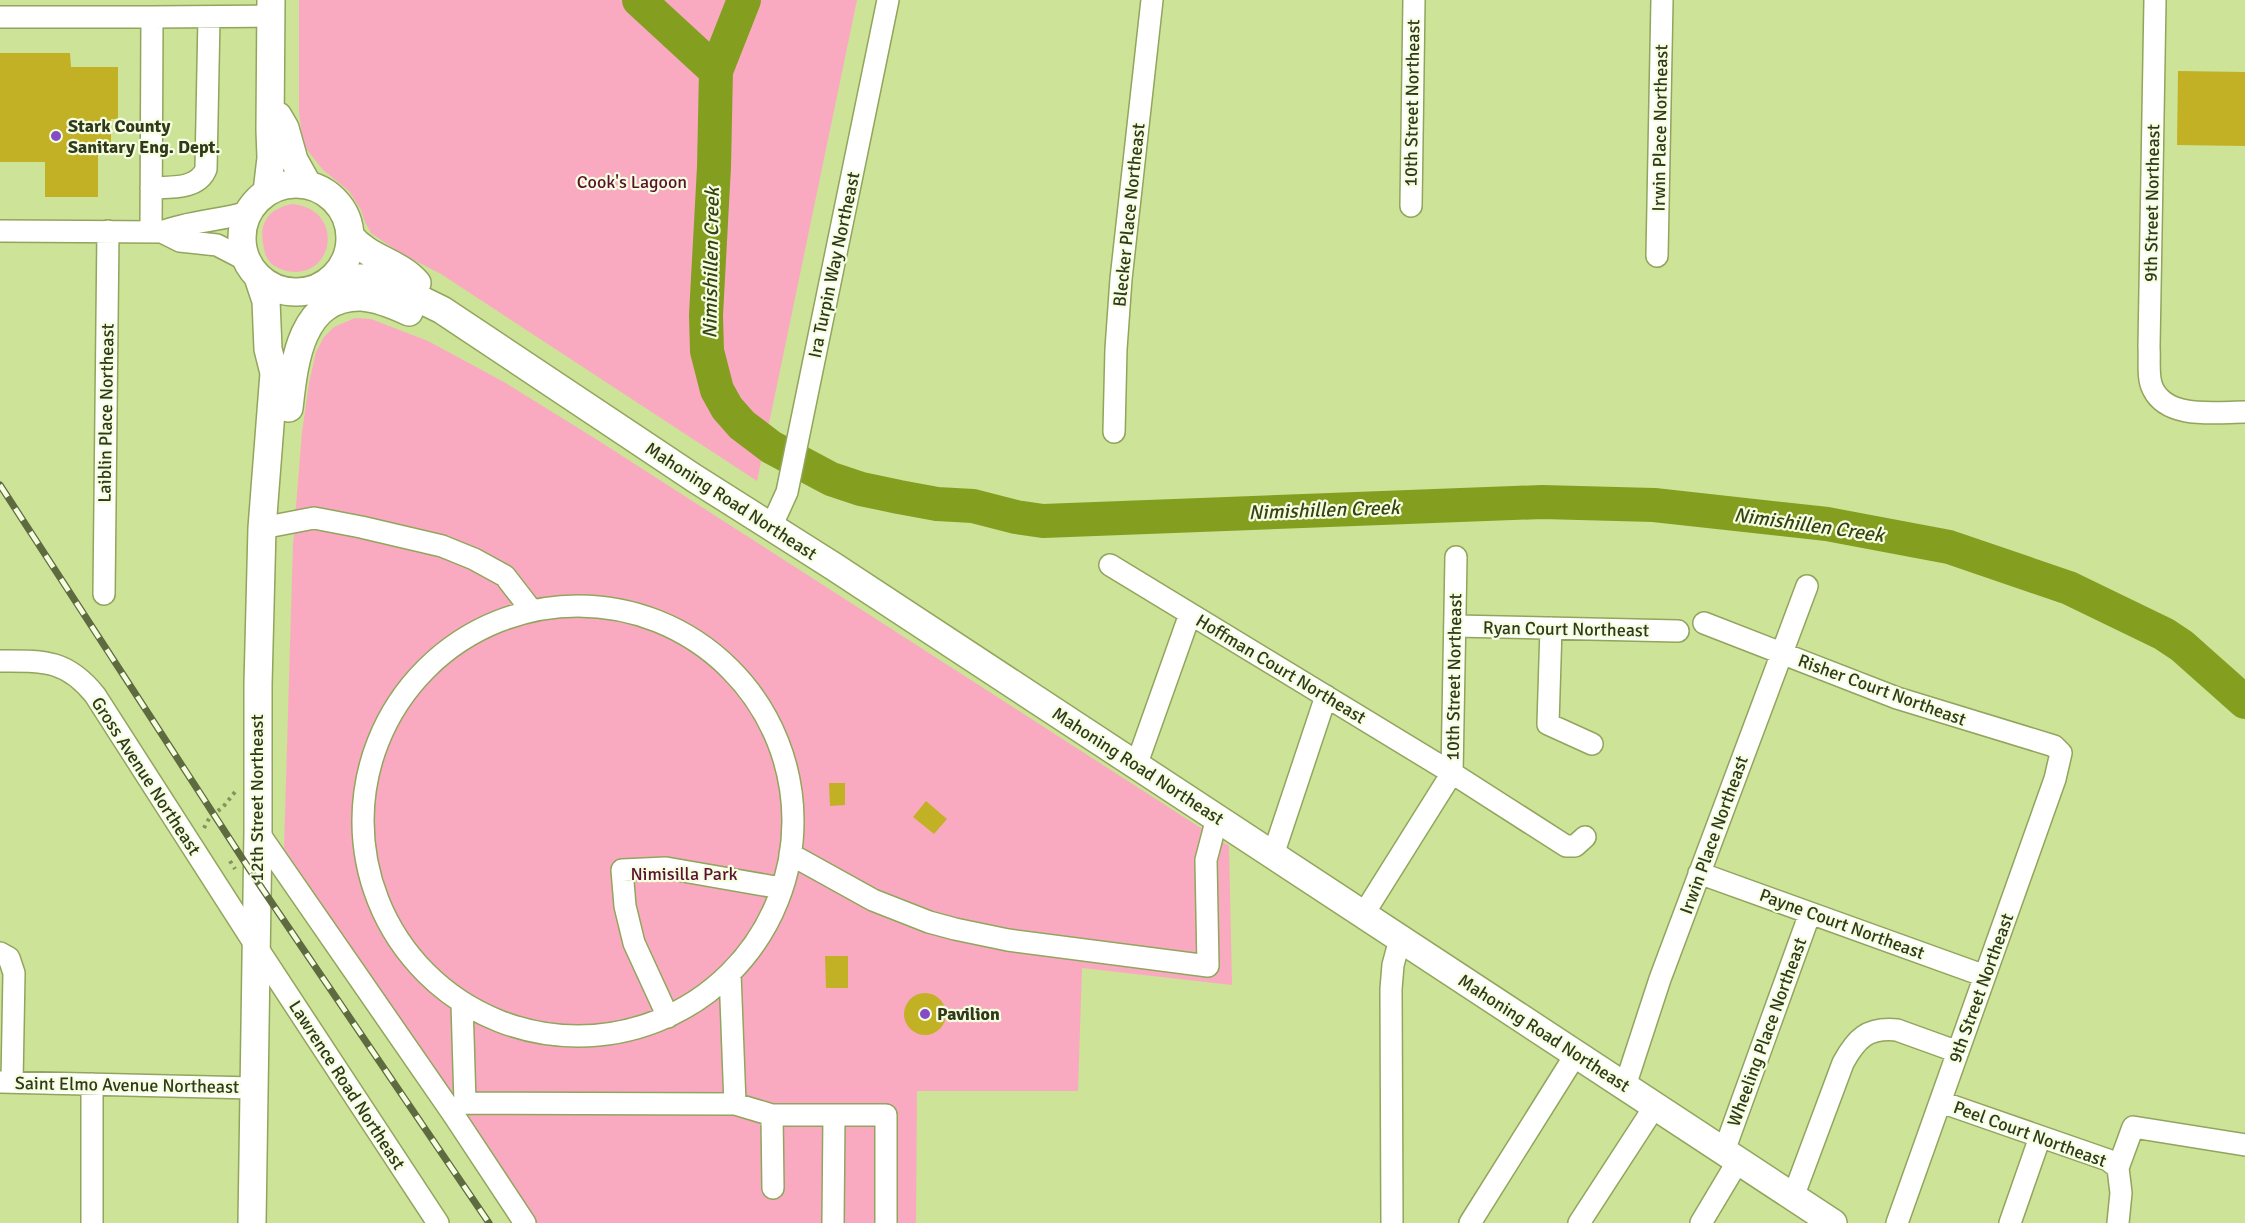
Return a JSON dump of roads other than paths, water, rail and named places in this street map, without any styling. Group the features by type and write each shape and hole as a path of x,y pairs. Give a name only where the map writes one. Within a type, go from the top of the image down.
{"main road":[{"path":"267,192 270,173 271,8"},
{"path":"271,104 285,128 294,160 308,185"},
{"path":"290,184 308,185 322,191 339,206 346,219 350,236 349,249 344,263 326,282 302,292 286,291 272,287 252,268 242,240 243,225 248,212 267,192 290,184"},
{"name":"Mahoning Road Northeast","path":"350,236 371,255 411,275 442,310"},
{"name":"12th Street Northeast","path":"252,268 266,301 268,349 274,373 262,528 252,1223"},
{"name":"Mahoning Road Northeast","path":"326,282 357,277 379,281 403,290 442,310 1833,1223"},
{"name":"12th Street Northeast","path":"274,373 285,351 299,310 326,282"},
{"path":"262,528 281,488 296,358 310,324 326,308 351,298 361,297 382,301 436,325 502,366 525,365"}],"street":[{"name":"Ira Turpin Way Northeast","path":"771,527 787,492 888,0"},
{"name":"Blecker Place Northeast","path":"1114,432 1121,279 1152,0"},
{"name":"10th Street Northeast","path":"1411,206 1414,0"},
{"name":"Irwin Place Northeast","path":"1657,256 1662,0"},
{"name":"9th Street Northeast","path":"2156,0 2150,347 2152,388 2163,403 2175,409 2245,412"},
{"path":"0,17 68,8 152,17 271,8"},
{"path":"151,188 177,187 191,183 201,178 206,169 213,11"},
{"path":"152,17 151,188 156,232"},
{"path":"156,232 180,224 221,220 248,212"},
{"path":"0,231 156,232 180,241 205,242 220,246 252,268"},
{"name":"Laiblin Place Northeast","path":"104,594 108,231"},
{"path":"262,528 314,518 442,546 474,559 505,576 532,611"},
{"name":"10th Street Northeast","path":"1363,915 1452,773 1456,557"},
{"name":"Hoffman Court Northeast","path":"1110,565 1452,773"},
{"name":"Irwin Place Northeast","path":"1625,1086 1660,979 1808,586"},
{"path":"577,606 622,611 665,625 685,635 722,661 752,696 764,715 782,757 791,802 790,854 781,888 761,933 730,973 707,993 668,1017 626,1031 593,1036 560,1036 517,1028 496,1021 462,1004 423,970 408,953 384,914 375,893 365,849 363,815 367,781 376,748 390,717 409,688 432,663 468,636 510,617 532,611 577,606"},
{"path":"1136,766 1190,614"},
{"name":"Risher Court Northeast","path":"1704,623 1897,698 2054,746 2061,753"},
{"name":"Ryan Court Northeast","path":"1455,626 1678,631"},
{"path":"1551,628 1548,724 1592,744"},
{"name":"Gross Avenue Northeast","path":"0,661 27,661 56,665 71,670 83,680 95,695 256,946"},
{"path":"1273,855 1326,696"},
{"name":"9th Street Northeast","path":"1897,1223 2055,779 2061,753"},
{"path":"1452,773 1566,846 1575,846 1586,837"},
{"path":"790,854 873,900 929,922 955,929 1019,941 1208,966 1206,860 1217,818"},
{"path":"258,832 459,1109 525,1223"},
{"path":"668,1017 634,943 625,906 622,870 666,868 781,888"},
{"name":"Payne Court Northeast","path":"1699,873 1985,976"},
{"name":"Wheeling Place Northeast","path":"1701,1223 1731,1156 1810,913"},
{"path":"1392,1223 1391,989 1393,964 1400,939"},
{"name":"Lawrence Road Northeast","path":"256,946 438,1223"},
{"path":"4,956 15,973 6,1082"},
{"path":"730,973 735,1104"},
{"path":"459,1109 462,1004"},
{"path":"1793,1197 1843,1063 1853,1045 1864,1036 1886,1029 1897,1030 1958,1052"},
{"path":"1470,1223 1576,1054"},
{"name":"Saint Elmo Avenue Northeast","path":"6,1082 253,1088"},
{"path":"92,1084 92,1223"},
{"name":"Peel Court Northeast","path":"1941,1102 2108,1160 2118,1168"},
{"path":"459,1109 735,1104 772,1115 886,1115 886,1223"},
{"path":"1579,1223 1655,1106"},
{"path":"772,1115 772,1188"},
{"path":"833,1223 834,1116"},
{"path":"2118,1223 2121,1199 2118,1168 2133,1126 2245,1145"},
{"path":"2010,1223 2040,1137"}],"waterway":[{"path":"639,0 716,71"},
{"name":"Nimishillen Creek","path":"744,0 716,71 714,167 706,315 707,351 717,390 727,408 742,425 771,447 831,479 861,489 899,497 937,504 973,506 1043,521 1542,502 1654,505 1827,524 1949,547 2069,588 2164,634 2182,646 2245,702"}],"railway":[{"path":"0,485 257,881 489,1223"}],"place":[{"name":"Stark County Sanitary Eng. Dept.","path":"56,136"},
{"name":"Pavilion","path":"925,1014"}],"park label":[{"name":"Cook's Lagoon","path":"632,182"},
{"name":"Nimisilla Park","path":"684,874"}]}
